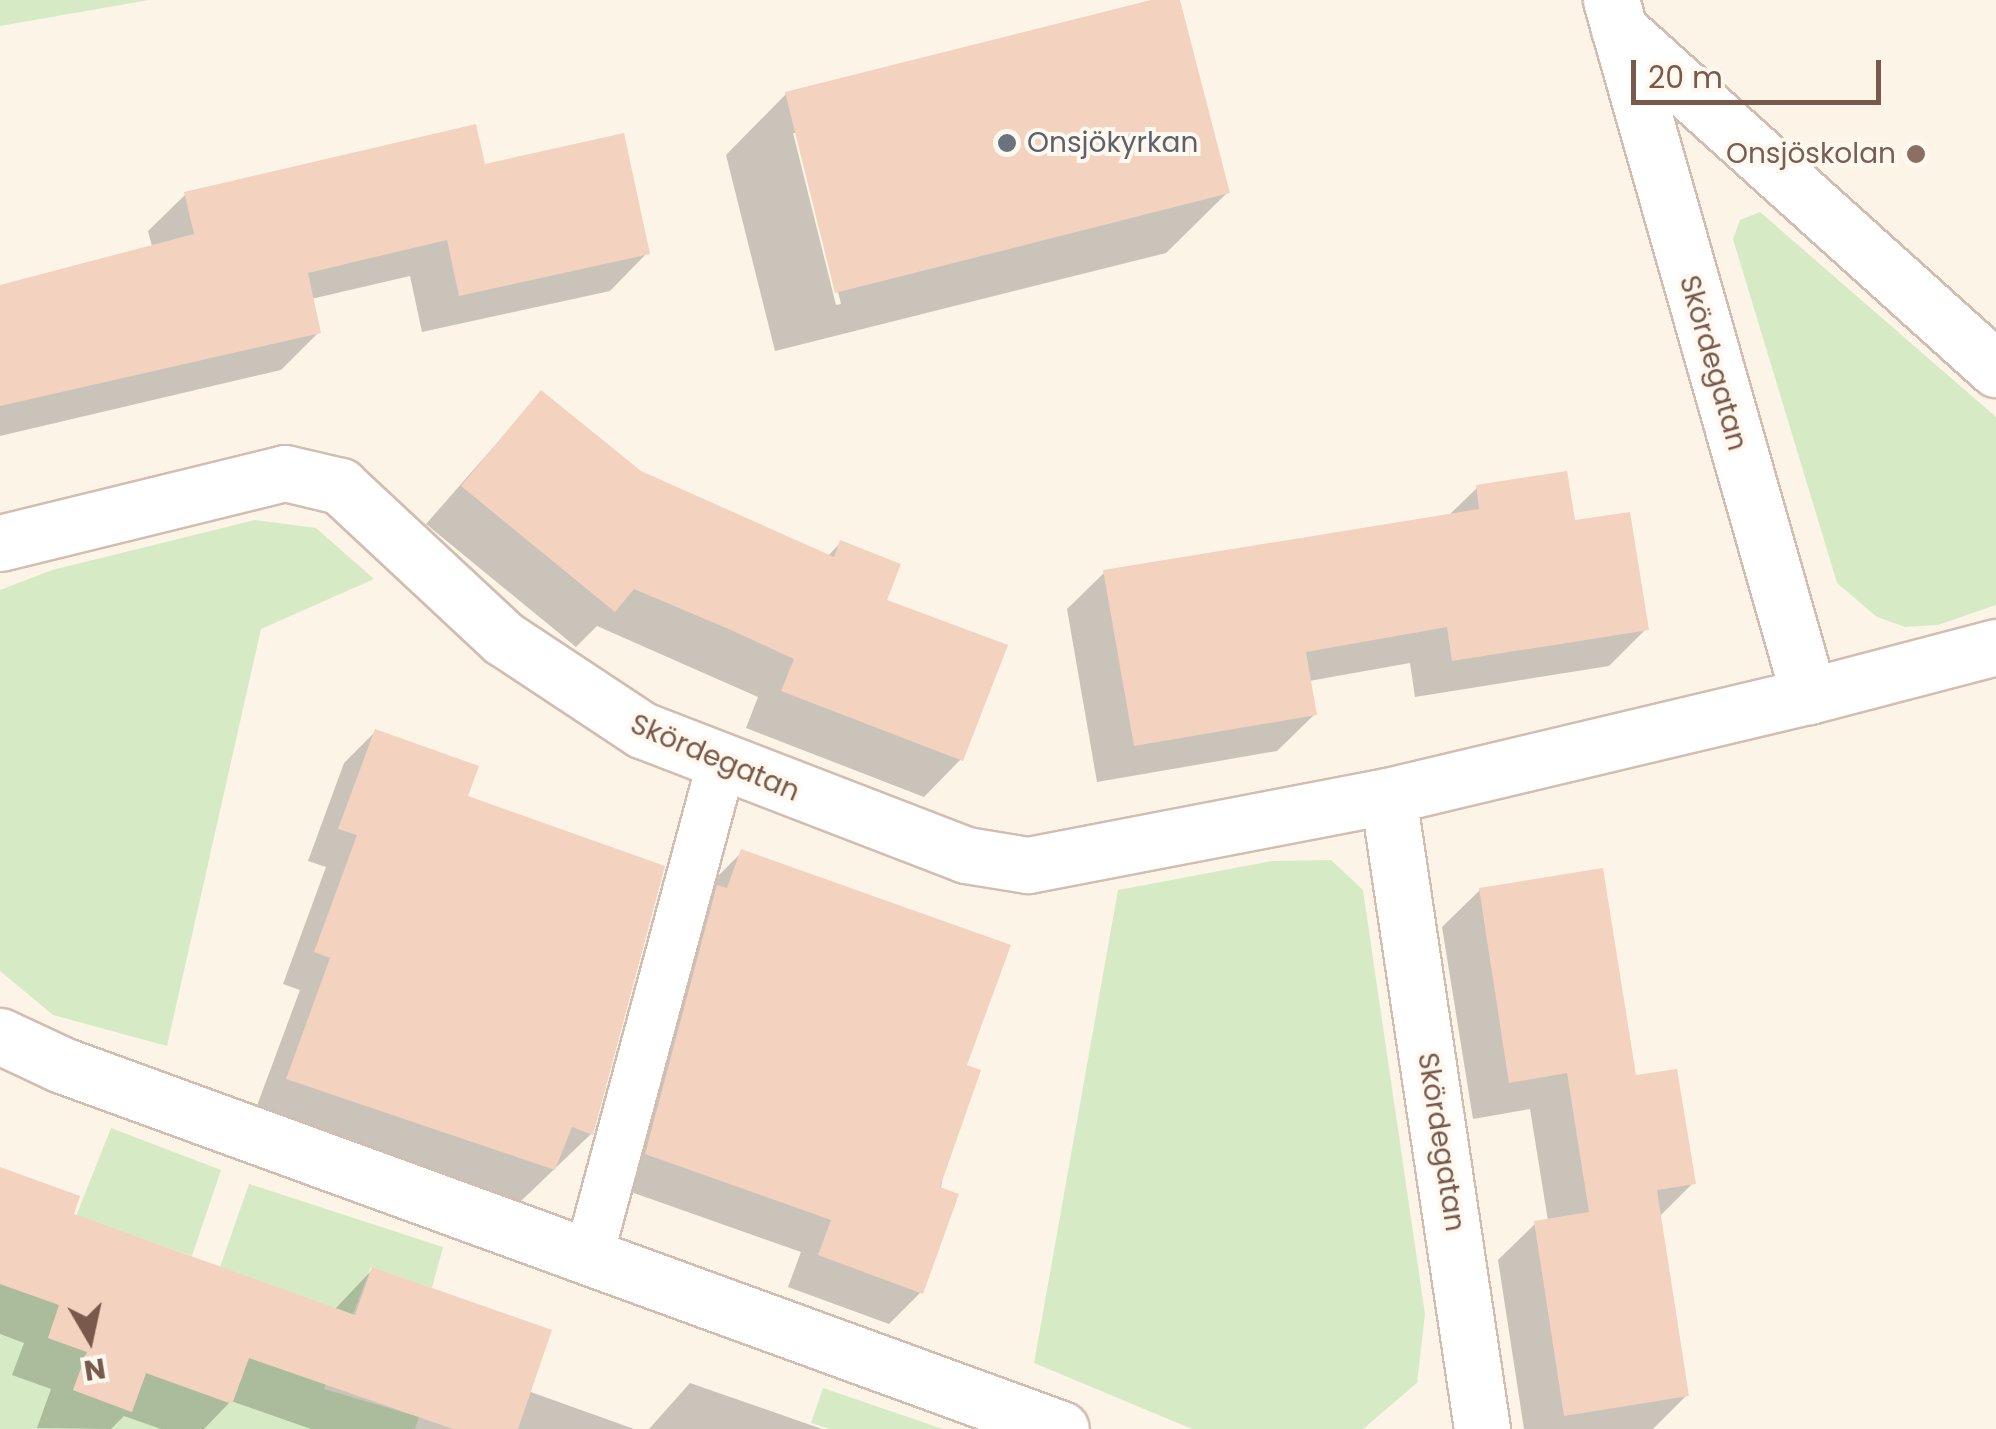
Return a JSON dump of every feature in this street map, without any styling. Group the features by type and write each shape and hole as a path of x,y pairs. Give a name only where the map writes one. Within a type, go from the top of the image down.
{"street":[{"name":"Skördegatan","path":"1615,14 1996,370"},
{"name":"Skördegatan","path":"1615,14 1809,696"},
{"name":"Skördegatan","path":"0,543 285,472 340,486 503,638 642,730 721,766 966,854 1028,864 1388,796 1996,648"},
{"name":"Skördegatan","path":"1388,796 1482,1429"},
{"path":"0,1036 62,1066 1061,1429"}],"lane":[{"path":"589,1255 721,766"}],"green space":[{"path":"0,0 149,0 0,26"},
{"path":"1760,212 1996,417 1996,605 1938,625 1905,627 1877,617 1837,583 1733,239 1740,220"},
{"path":"255,520 316,528 374,579 261,629 167,1046 53,1015 0,971 0,590 52,570"},
{"path":"1331,860 1363,890 1425,1314 1417,1383 1363,1429 1192,1429 1034,1363 1118,890 1272,861"},
{"path":"111,1128 221,1170 192,1256 90,1221 48,1338 87,1352 73,1390 131,1412 146,1373 232,1404 275,1287 220,1267 249,1184 443,1247 432,1288 371,1267 324,1389 419,1417 415,1429 0,1429 0,1284 43,1299"},
{"path":"823,1388 943,1429 830,1429 811,1423"}],"building":[{"name":"Onsjökyrkan","path":"1151,0 1180,0 1230,193 835,293 785,92"},
{"path":"476,124 485,164 624,133 650,254 459,296 447,240 308,273 321,333 0,406 0,285 194,234 184,192"},
{"path":"541,390 641,471 834,557 840,540 901,564 887,600 1008,645 963,761 781,691 794,659 731,630 634,589 615,612 461,486"},
{"path":"1567,471 1575,520 1630,512 1649,630 1452,661 1447,627 1306,652 1317,715 1134,746 1103,570 1479,509 1476,485"},
{"path":"375,729 479,766 468,796 665,866 593,1135 572,1127 555,1170 286,1079 330,958 314,952 357,835 338,829"},
{"path":"741,849 1011,945 967,1065 981,1070 940,1187 959,1194 923,1294 818,1255 831,1220 645,1154 717,885 727,888"},
{"path":"1603,868 1636,1075 1677,1069 1696,1184 1657,1190 1689,1396 1564,1416 1534,1221 1589,1212 1567,1073 1509,1083 1479,888"},
{"path":"0,1167 80,1196 74,1214 355,1315 372,1267 552,1330 518,1429 453,1429 249,1358 232,1404 146,1373 132,1412 73,1390 87,1352 48,1338 59,1305 0,1284"}],"place":[{"name":"Onsjökyrkan","path":"1007,143"},
{"name":"Onsjöskolan","path":"1916,154"}]}
